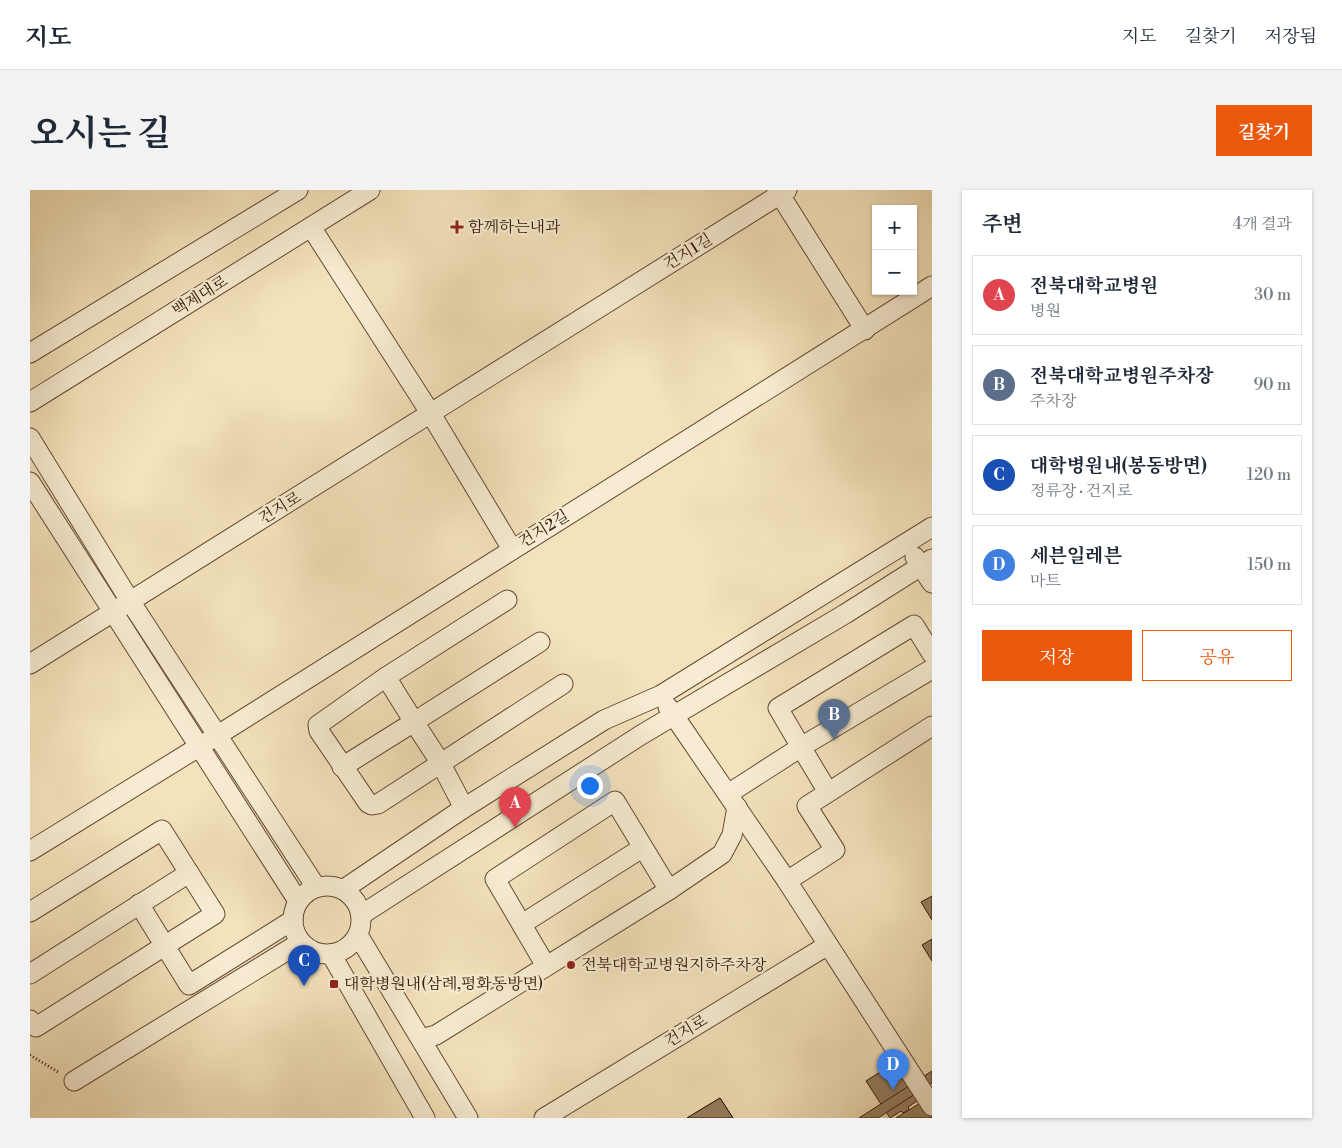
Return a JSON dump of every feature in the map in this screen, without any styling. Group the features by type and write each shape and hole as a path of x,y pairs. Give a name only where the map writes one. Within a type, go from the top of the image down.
{"street":[{"name":"백제대로","path":"30,402 370,190"},
{"path":"30,353 292,192"},
{"name":"건지1길","path":"431,414 782,192 865,330"},
{"name":"건지2길","path":"311,227 431,414 512,549 865,330"},
{"path":"865,330 932,286"},
{"name":"건지로","path":"30,664 431,414"},
{"path":"30,438 130,601 316,887"},
{"path":"30,482 298,901"},
{"path":"344,889 464,808 604,720 661,695 932,527"},
{"path":"905,544 926,563 932,583"},
{"path":"30,851 218,736 512,549"},
{"path":"361,915 641,735 845,614 926,563"},
{"path":"507,600 386,677 318,725 319,731 342,767 368,803 372,805 378,804 563,684"},
{"path":"828,792 778,708 914,625 932,654"},
{"path":"342,767 540,642"},
{"path":"733,800 801,748 932,669"},
{"path":"386,677 440,762 464,808"},
{"path":"661,695 788,881 932,1106"},
{"path":"788,881 835,850 807,806 932,726"},
{"path":"421,1039 436,1035 669,890 722,854 732,835 733,800"},
{"path":"546,966 495,879 615,801 669,890"},
{"path":"30,912 162,830 215,914 36,1027 30,1020"},
{"path":"522,924 642,848"},
{"path":"30,974 189,873"},
{"path":"327,885 344,889 358,903 361,915 358,935 350,945 340,952 331,954 310,950 301,942 295,931 293,920 298,901 306,892 316,887 327,885"},
{"path":"139,904 201,1004"},
{"path":"189,985 293,920"},
{"path":"358,935 468,1118"},
{"path":"74,1081 301,942"},
{"name":"건지로","path":"544,1118 828,944"},
{"path":"331,954 425,1118"}],"path":[{"path":"30,1055 74,1081"}],"building":[{"path":"932,896 932,920 921,902"},
{"path":"932,939 932,961 922,945"},
{"path":"896,1062 920,1099 908,1107 909,1110 903,1113 901,1111 890,1118 866,1081"},
{"path":"932,1071 932,1083 878,1118 859,1118"},
{"path":"720,1098 733,1118 687,1118"},
{"path":"720,1098 733,1118 687,1118"},
{"path":"922,1102 932,1118 896,1118"}],"place":[{"name":"함께하는내과","path":"457,227"},
{"name":"전북대학교병원주차장","path":"834,740"},
{"name":"전북대학교병원","path":"515,828"},
{"name":"전북대학교병원지하주차장","path":"571,965"},
{"name":"대학병원내(삼례,평화동방면)","path":"334,984"},
{"name":"대학병원내(봉동방면)","path":"304,986"},
{"name":"세븐일레븐","path":"893,1090"}]}
